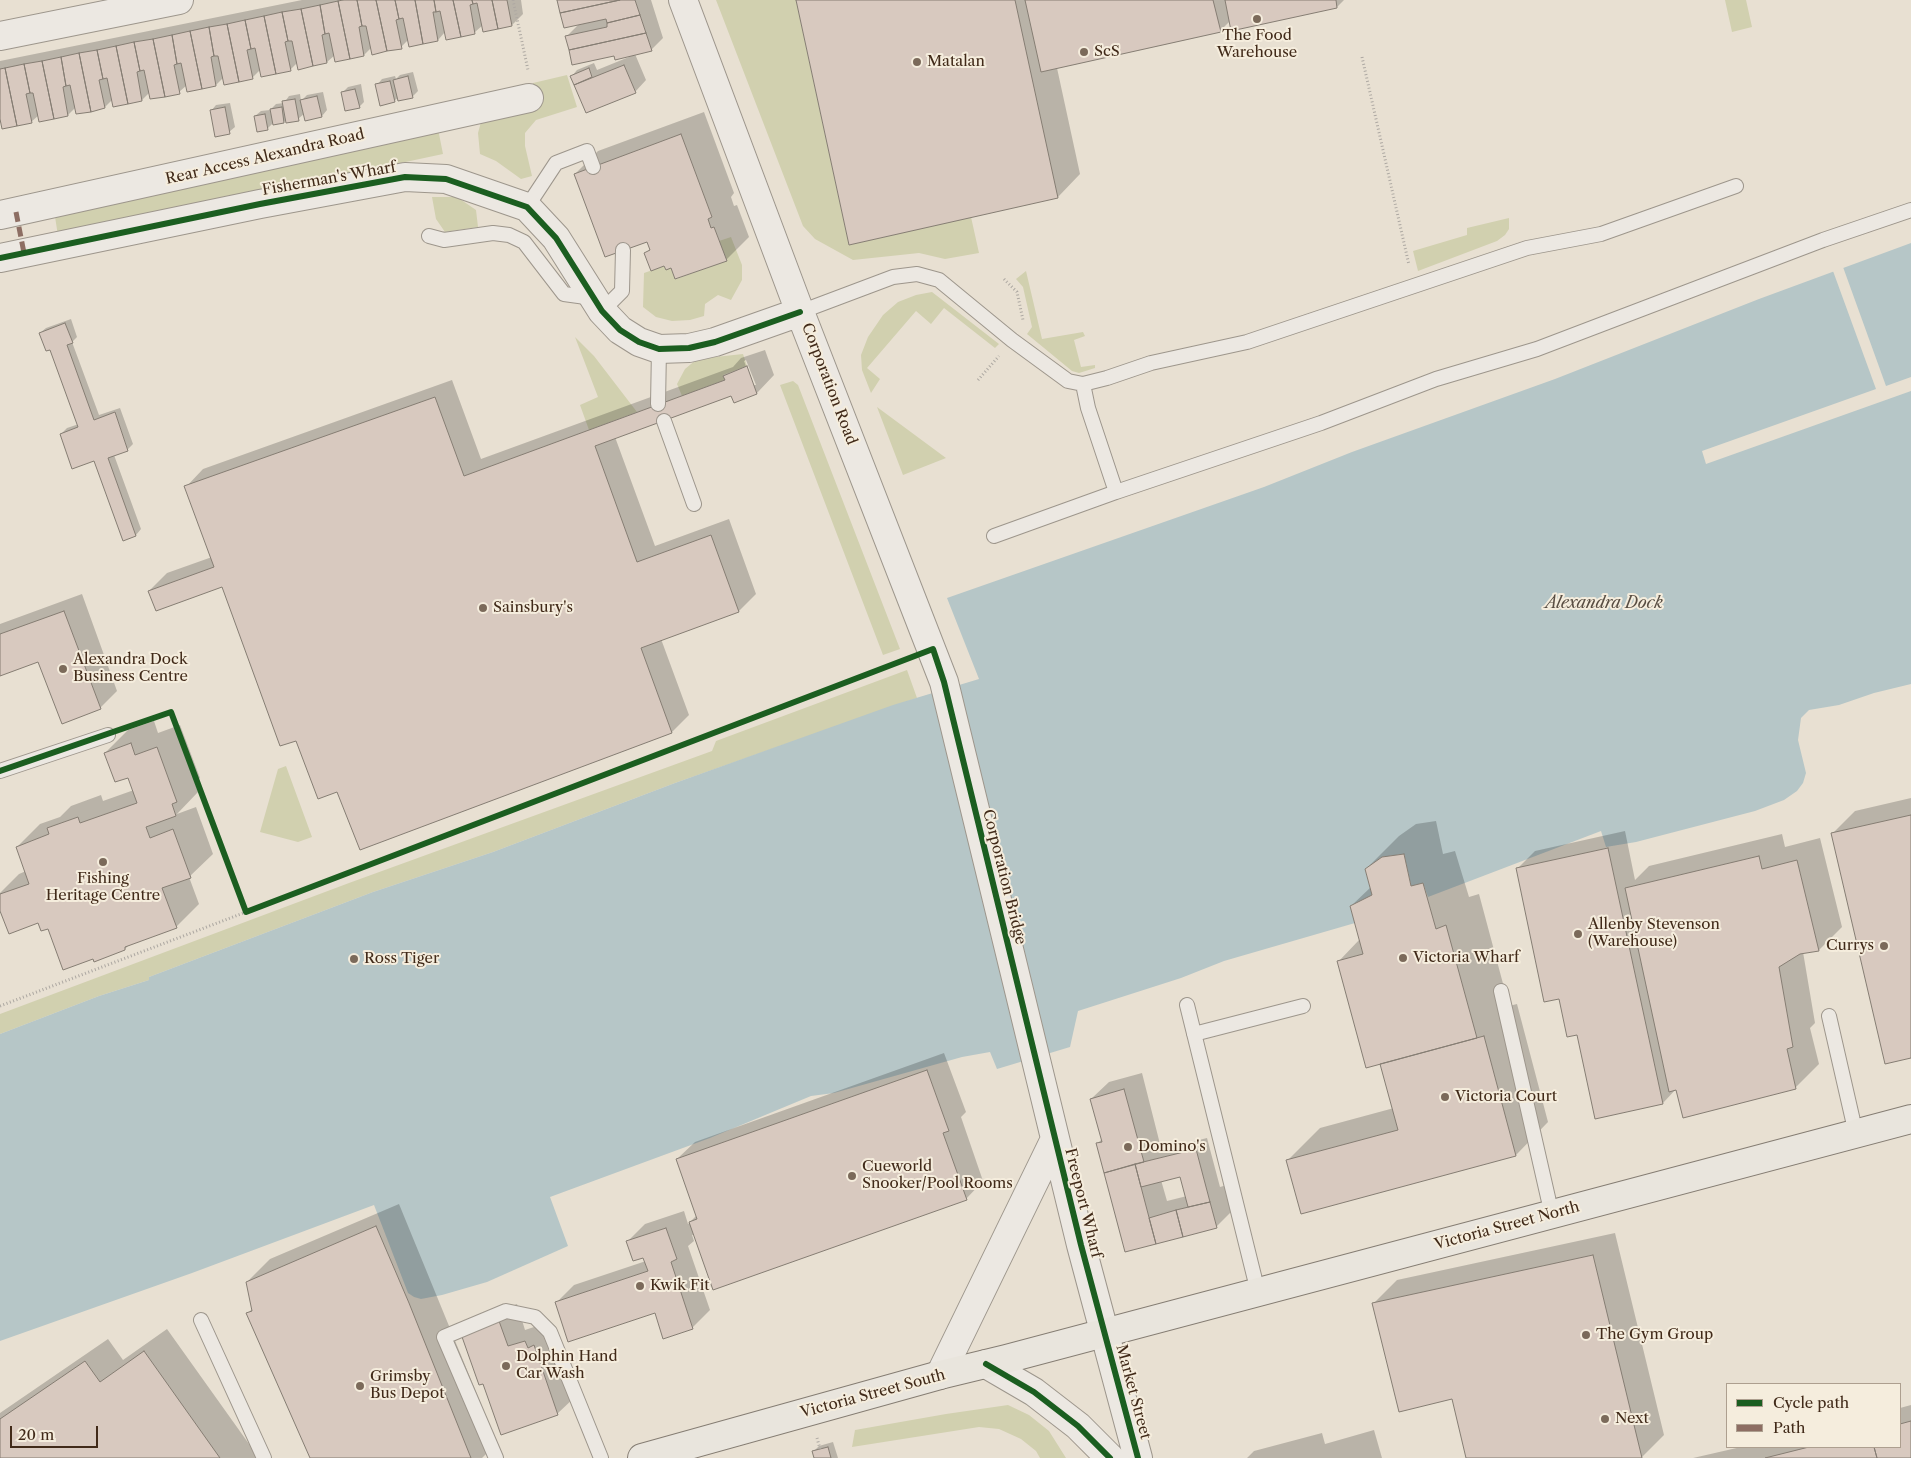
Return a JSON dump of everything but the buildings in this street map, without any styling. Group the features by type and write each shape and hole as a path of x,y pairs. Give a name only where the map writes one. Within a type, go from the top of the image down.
{"highway":[{"name":"Victoria Street North","path":"1104,1333 1911,1119"},
{"name":"Victoria Street South","path":"642,1458 940,1375 1104,1333"}],"street":[{"name":"Corporation Road","path":"684,0 800,312 944,682"},
{"path":"0,36 169,1"},
{"name":"Rear Access Alexandra Road","path":"0,214 529,98"},
{"name":"Fisherman's Wharf","path":"0,258 251,206 406,177 446,179 527,207 556,238 578,270 597,305 620,330 639,342 659,349 689,348 715,342 800,312"},
{"name":"Corporation Bridge","path":"944,682 1040,1078"},
{"name":"Freeport Wharf","path":"1040,1078 1104,1333"},
{"path":"940,1375 1055,1140"},
{"name":"Market Street","path":"1104,1333 1138,1458"},
{"path":"986,1364 1034,1392 1078,1426 1110,1458"}],"lane":[{"path":"527,207 556,163 587,151 593,167"},
{"path":"800,312 893,277 917,274 939,280 1012,340 1068,382 1082,384 1107,378 1151,363 1247,342 1313,322 1415,284 1527,248 1601,234 1736,186"},
{"path":"994,536 1116,492 1321,423 1436,379 1537,349 1823,240 1911,210"},
{"path":"429,236 444,240 492,233 509,234 524,242 564,294 597,305 622,291 623,250"},
{"path":"658,404 659,349"},
{"path":"1082,384 1116,492"},
{"path":"664,420 694,504"},
{"path":"0,772 108,735"},
{"path":"1501,991 1552,1215"},
{"path":"1187,1005 1258,1292"},
{"path":"1194,1034 1303,1006"},
{"path":"1829,1016 1856,1134"},
{"path":"496,1458 444,1337 506,1312 535,1317 550,1332 601,1458"},
{"path":"201,1320 264,1458"}],"path":[{"path":"513,0 530,79 529,98"},
{"path":"1362,57 1407,260 1415,284"},
{"path":"0,1006 246,912 242,903"}],"green space":[{"path":"716,0 796,0 849,245 971,217 979,253 945,259 919,253 853,260 815,239 803,226"},
{"path":"1725,0 1746,0 1752,27 1732,32"},
{"path":"567,75 577,107 536,120 525,133 525,146 532,176 521,179 496,161 480,154 478,133 481,122 538,107 533,83"},
{"path":"438,129 443,154 58,236 54,210"},
{"path":"432,197 457,197 476,210 478,227 445,232 436,219"},
{"path":"1509,218 1509,229 1497,241 1418,271 1413,251 1467,235 1467,228"},
{"path":"731,237 742,265 742,280 731,300 718,295 705,304 704,316 690,320 672,321 656,317 643,307 644,273 664,266 671,268 676,279 726,261 719,241"},
{"path":"1026,271 1042,339 1083,332 1085,336 1074,340 1081,367 1095,365 1095,368 1079,373 1072,371 1027,334 1032,327 1023,287 1016,279"},
{"path":"932,292 999,344 995,348 944,308 931,324 916,311 867,368 880,379 871,393 862,370 861,355 868,337 883,315 898,302 916,295"},
{"path":"575,337 594,356 637,412 589,430 580,405 598,397"},
{"path":"743,354 747,366 723,375 725,380 682,396 677,384 685,369 697,359"},
{"path":"793,381 798,385 900,649 883,655 780,385"},
{"path":"877,407 946,458 903,475"},
{"path":"907,670 917,698 675,783 493,852 373,892 149,977 149,980 99,996 0,1034 0,1014 349,883 712,751 716,741"},
{"path":"286,766 312,837 298,842 260,832 278,769"},
{"path":"1008,1405 1029,1415 1049,1431 1066,1458 1040,1458 1036,1451 1021,1439 999,1429 979,1427 852,1447 855,1430"}],"water":[{"name":"Alexandra Dock","path":"1911,243 1911,684 1874,693 1839,705 1809,710 1801,718 1798,740 1806,773 1803,783 1797,791 1784,800 1755,811 1636,842 1606,847 1601,831 1428,897 1423,883 1411,886 1404,854 1382,857 1365,869 1372,895 1350,906 1355,923 1224,961 1181,978 1078,1011 1070,1047 997,1069 990,1052 962,1057 834,1093 811,1096 710,1138 550,1197 568,1246 487,1282 421,1299 408,1293 374,1205 192,1273 0,1341 0,1034 99,996 149,980 149,977 373,892 493,852 675,783 893,705 979,679 947,598 1264,487 1352,452 1555,379 1759,299"}],"pier":[{"path":"1843,267 1886,386 1911,377 1911,391 1706,464 1702,451 1876,389 1833,271"}],"marked path":[{"path":"16,212 24,253"}],"cycle path":[{"path":"0,258 260,204 405,177 446,179 527,207 556,238 602,311 620,330 639,342 659,349 689,348 715,342 800,312"},
{"path":"0,771 171,712 246,912 933,649 944,682 1081,1245 1138,1458"},
{"path":"986,1364 1034,1392 1078,1426 1110,1458"}],"place":[{"name":"The Food Warehouse","path":"1257,19"},
{"name":"ScS","path":"1084,52"},
{"name":"Matalan","path":"917,62"},
{"name":"Sainsbury's","path":"483,608"},
{"name":"Alexandra Dock Business Centre","path":"63,669"},
{"name":"Fishing Heritage Centre","path":"103,862"},
{"name":"Allenby Stevenson (Warehouse)","path":"1578,934"},
{"name":"Currys","path":"1884,946"},
{"name":"Victoria Wharf","path":"1403,958"},
{"name":"Ross Tiger","path":"354,959"},
{"name":"Victoria Court","path":"1445,1097"},
{"name":"Domino's","path":"1128,1147"},
{"name":"Cueworld Snooker/Pool Rooms","path":"852,1176"},
{"name":"Kwik Fit","path":"640,1286"},
{"name":"The Gym Group","path":"1586,1335"},
{"name":"Dolphin Hand Car Wash","path":"506,1366"},
{"name":"Grimsby Bus Depot","path":"360,1386"},
{"name":"Next","path":"1605,1419"}]}
